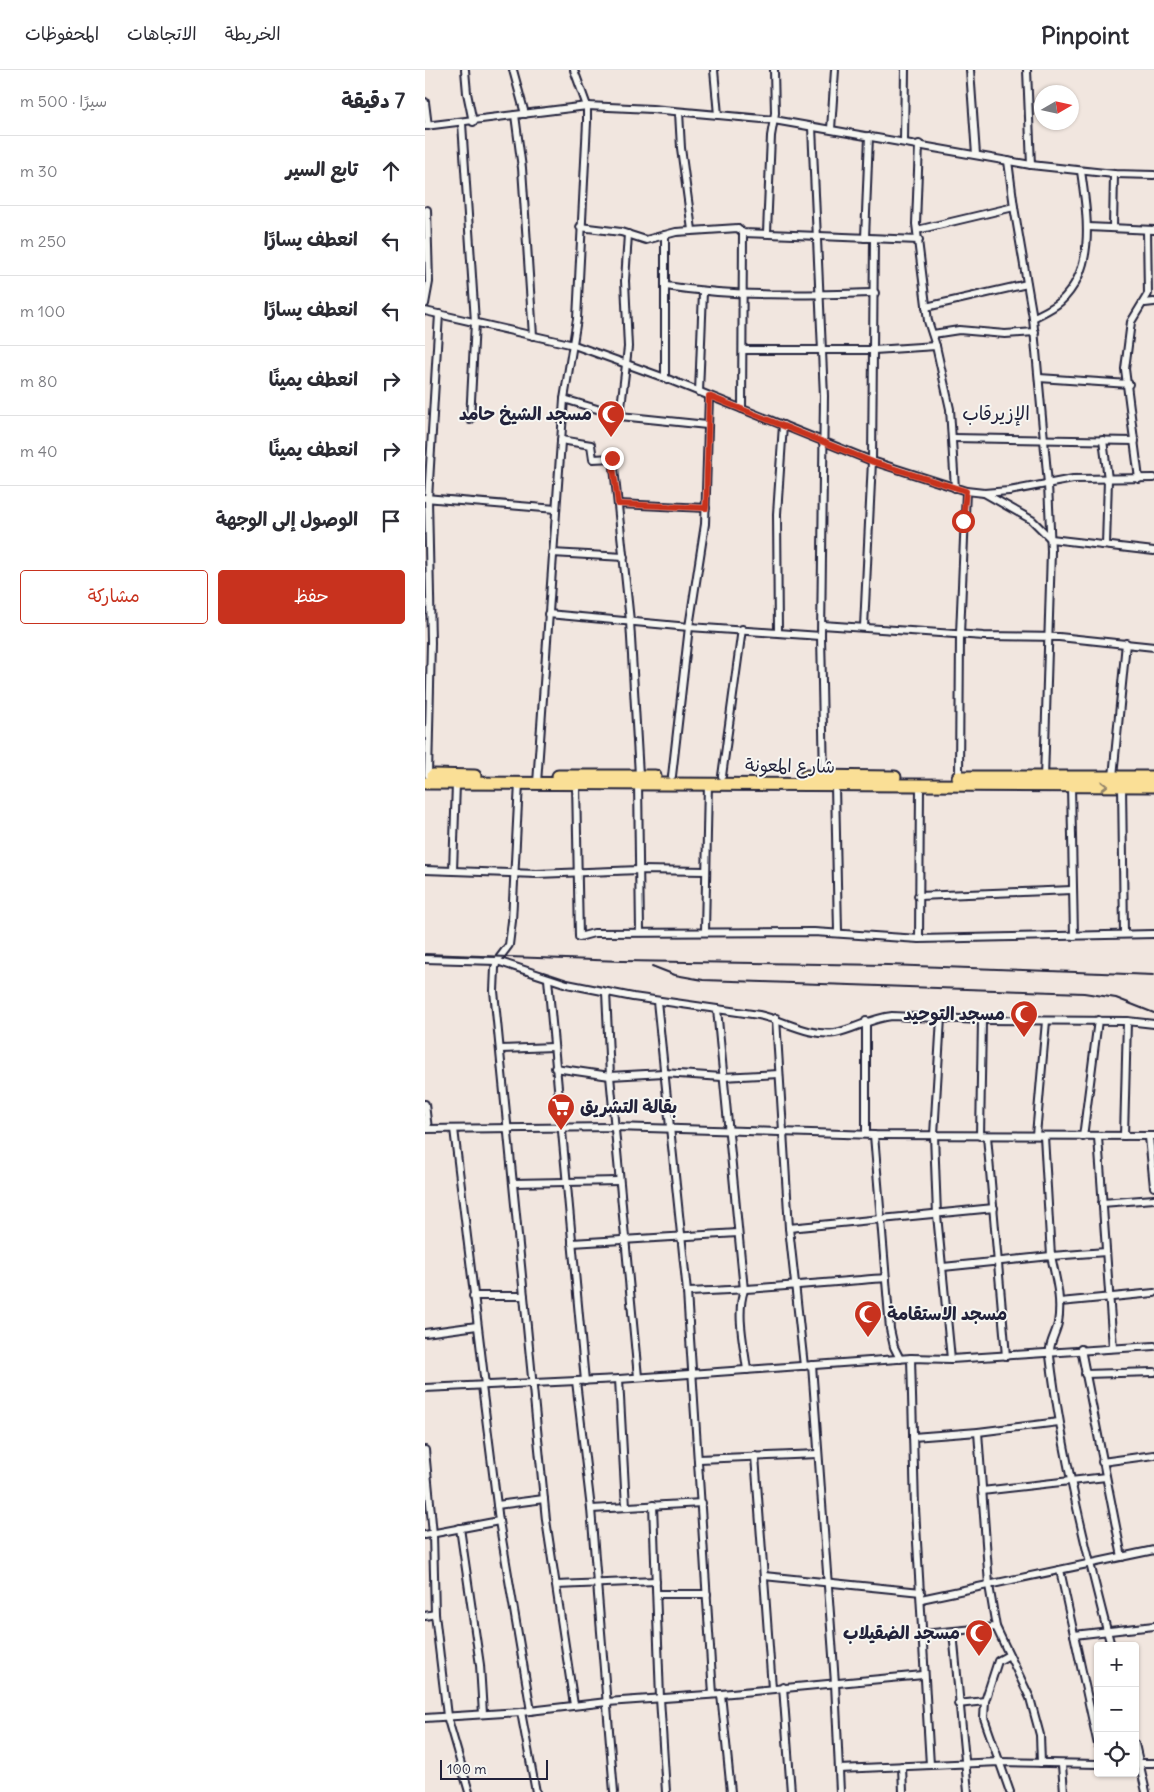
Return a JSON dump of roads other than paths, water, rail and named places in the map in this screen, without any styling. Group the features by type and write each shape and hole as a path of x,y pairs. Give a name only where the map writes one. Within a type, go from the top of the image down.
{"highway":[{"name":"شارع المعونة","path":"426,778 456,784 519,783 537,780 576,783 672,776 959,777 1044,781 1071,786 1154,786"},
{"name":"شارع المعونة","path":"426,778 639,779 708,783 835,785 1044,781 1113,776 1154,777"}],"street":[{"path":"465,70 467,93 473,122"},
{"path":"513,70 525,114"},
{"path":"537,780 564,399 567,368 574,345 577,319 587,106 574,70"},
{"path":"715,70 719,115"},
{"path":"767,232 771,136 774,120 774,70"},
{"path":"831,129 835,70"},
{"path":"904,141 905,70"},
{"path":"970,70 976,154"},
{"path":"1027,70 1031,165"},
{"path":"425,102 427,126 473,122 587,106 679,112 774,120 904,141 1031,165 1114,174 1154,176"},
{"path":"679,112 681,148 692,230"},
{"path":"515,115 522,168 533,336"},
{"path":"462,123 475,322 470,420"},
{"path":"812,127 824,396 821,636 824,777"},
{"path":"865,238 869,136"},
{"path":"919,144 917,230 926,307 950,409 955,488"},
{"path":"1009,161 1014,207 1035,332 1048,484 1051,539 1044,781"},
{"path":"1033,318 1061,301 1073,285 1083,266 1088,228 1081,171"},
{"path":"1113,228 1114,174"},
{"path":"917,230 1014,207"},
{"path":"425,304 429,282 427,210"},
{"path":"580,226 628,234 646,240 692,230 738,228 743,232 919,240"},
{"path":"1088,228 1151,230 1148,294 1145,303 1131,322 1125,369 1129,384 1139,479"},
{"path":"742,409 743,232"},
{"path":"620,416 628,347 625,281 628,234"},
{"path":"665,235 665,378"},
{"path":"864,627 873,462 874,239"},
{"path":"926,307 1027,284"},
{"path":"666,286 703,292 743,294 875,293"},
{"path":"699,392 703,292"},
{"path":"1145,303 1154,302"},
{"path":"425,311 574,345 665,378 873,462 966,491 984,493 1018,490 1073,480 1154,478"},
{"path":"426,778 428,642 426,498 439,314"},
{"path":"933,334 959,330 999,334 1035,332"},
{"path":"743,350 874,350 936,346"},
{"path":"1039,378 1129,384"},
{"path":"672,776 689,627 703,544 706,508 709,396"},
{"path":"564,399 620,416 707,425"},
{"path":"778,632 777,514 783,425"},
{"path":"953,438 1135,441"},
{"path":"561,440 591,445 593,459 612,458 631,621 639,779 640,932"},
{"path":"1103,440 1108,479 1106,546"},
{"path":"959,777 960,634 966,491"},
{"path":"984,493 1032,520 1051,539 1154,550"},
{"path":"426,498 555,509"},
{"path":"618,504 706,508"},
{"path":"552,553 623,557"},
{"path":"548,614 689,627 742,629 821,636"},
{"path":"822,625 960,634 1047,637 1154,647"},
{"path":"722,776 742,629"},
{"path":"1113,776 1126,643"},
{"path":"519,783 515,873 509,945 497,961 495,991 531,1383 544,1499 574,1706"},
{"path":"576,783 576,872 579,937 594,933 705,931 838,932 919,938 1154,934"},
{"path":"705,931 708,783"},
{"path":"453,870 456,784"},
{"path":"919,938 920,784"},
{"path":"835,785 838,932"},
{"path":"1071,786 1074,936"},
{"path":"1122,786 1124,934"},
{"path":"425,870 515,873 639,870 706,871"},
{"path":"918,896 1072,890"},
{"path":"425,959 497,961 548,979 606,992 776,1018 800,1028 825,1033 840,1031 866,1021 892,1016 982,1020 1098,1020 1154,1024"},
{"path":"548,979 560,1128 567,1182 585,1381"},
{"path":"606,992 610,1076 619,1181 627,1240 638,1377"},
{"path":"657,1001 687,1292 713,1694"},
{"path":"717,1009 722,1078 744,1290 741,1304 747,1370"},
{"path":"776,1018 789,1228 797,1284 804,1366"},
{"path":"941,1018 934,1135 937,1215 951,1359"},
{"path":"982,1020 983,1136 994,1208 1005,1356"},
{"path":"1083,1137 1098,1020"},
{"path":"866,1021 866,1134"},
{"path":"1036,1136 1046,1021"},
{"path":"1124,1136 1127,1021"},
{"path":"500,1050 553,1047"},
{"path":"555,1068 610,1076 664,1074 722,1078 779,1074"},
{"path":"425,1104 426,1129 615,1127 874,1135 1152,1136 1154,1186"},
{"path":"453,1129 499,1521 531,1711"},
{"path":"874,1135 890,1329 894,1347 900,1359"},
{"path":"1043,1136 1051,1256 1060,1302 1058,1326 1049,1353 1059,1422 1071,1482 1110,1642"},
{"path":"1098,1136 1113,1348"},
{"path":"513,1183 619,1181"},
{"path":"1102,1203 1154,1199"},
{"path":"789,1228 994,1208"},
{"path":"573,1243 737,1233"},
{"path":"943,1267 1106,1252"},
{"path":"687,1292 744,1290 797,1284 886,1278"},
{"path":"1060,1302 1154,1293"},
{"path":"473,1296 524,1296"},
{"path":"425,1333 477,1326"},
{"path":"425,1388 585,1381 911,1358 951,1359 1049,1353 1081,1349 1154,1346"},
{"path":"1081,1349 1122,1557"},
{"path":"911,1358 923,1675 929,1765"},
{"path":"812,1365 829,1582 840,1792"},
{"path":"1085,1374 1154,1372"},
{"path":"619,1379 626,1507"},
{"path":"576,1381 591,1510 614,1792"},
{"path":"913,1437 978,1432 1059,1422"},
{"path":"978,1432 989,1585 996,1627 1035,1716 1041,1763"},
{"path":"425,1450 433,1534 435,1614 447,1716 469,1792"},
{"path":"699,1459 818,1454"},
{"path":"1102,1462 1154,1455"},
{"path":"755,1456 772,1688"},
{"path":"982,1491 1105,1477"},
{"path":"497,1505 544,1499"},
{"path":"591,1510 701,1503"},
{"path":"653,1506 659,1698 667,1792"},
{"path":"425,1535 499,1521"},
{"path":"460,1528 480,1664 483,1714"},
{"path":"764,1576 829,1582 921,1596 989,1585 1154,1550"},
{"path":"1060,1570 1095,1732"},
{"path":"556,1585 656,1581"},
{"path":"657,1594 707,1594"},
{"path":"425,1616 435,1614"},
{"path":"1074,1635 1154,1626"},
{"path":"922,1634 996,1627"},
{"path":"953,1632 958,1704 968,1792"},
{"path":"1009,1655 998,1661 985,1702 984,1718 1010,1792"},
{"path":"425,1718 521,1712 607,1702 721,1694 923,1675"},
{"path":"783,1688 791,1792"},
{"path":"721,1694 731,1792"},
{"path":"958,1704 985,1702"},
{"path":"521,1712 536,1792"},
{"path":"839,1769 1000,1762 1062,1765 1094,1764"},
{"path":"1139,1763 1154,1763"},
{"path":"1062,1765 1064,1792"},
{"path":"902,1766 903,1792"},
{"path":"1139,1769 1146,1792"}],"railway":[{"path":"425,954 622,961 888,965 1154,975"},
{"path":"652,966 675,975 703,980 1084,993 1116,998 1154,1013"}],"place":[{"name":"مسجد الشيخ حامد","path":"611,438"},
{"name":"مسجد التوحيد","path":"1024,1038"},
{"name":"بقالة التشريق","path":"561,1131"},
{"name":"مسجد الاستقامة","path":"868,1338"},
{"name":"مسجد الضقيلاب","path":"979,1657"}],"district":[{"name":"الإزيرقاب","path":"996,413"}]}
